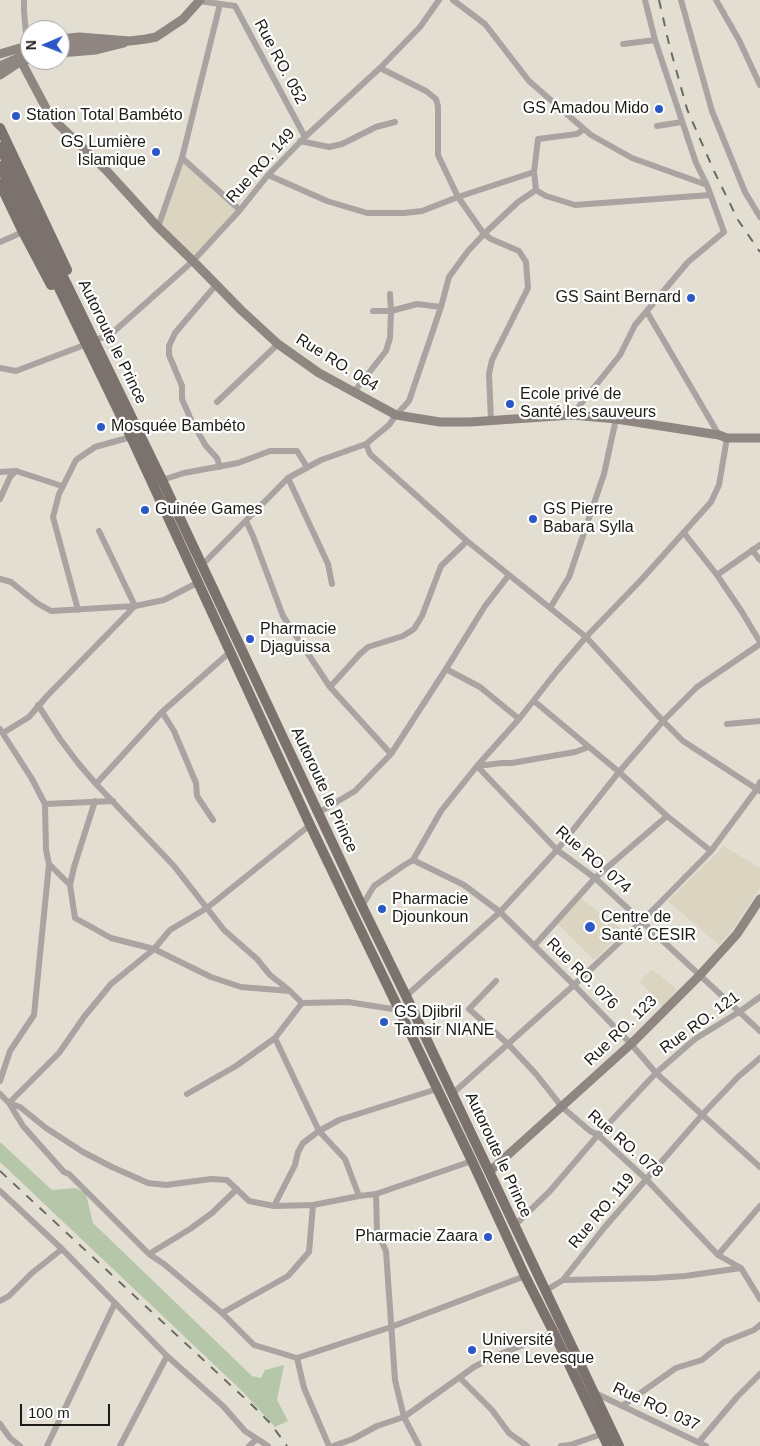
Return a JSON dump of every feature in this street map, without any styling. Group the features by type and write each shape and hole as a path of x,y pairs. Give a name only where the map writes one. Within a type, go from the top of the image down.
{"main road":[{"path":"0,128 61,256 91,342"},
{"name":"Autoroute le Prince","path":"0,147 32,231"},
{"name":"Autoroute le Prince","path":"0,166 162,480 619,1446"},
{"path":"0,184 32,231 63,306 91,342"},
{"name":"Autoroute le Prince","path":"91,342 131,437 310,825 608,1446"}],"street":[{"path":"24,0 25,20"},
{"name":"Rue RO. 149","path":"0,368 16,371 110,335 193,261 302,139 380,68 420,27 439,0"},
{"path":"453,0 485,24 529,81 584,129 632,158 707,185"},
{"path":"572,415 620,356 635,325 688,262 724,232 707,185 696,163 655,40 644,0"},
{"path":"681,0 712,112 746,192 760,217"},
{"path":"716,0 739,40 760,85"},
{"path":"70,46 156,37 183,19 200,1"},
{"name":"Rue RO. 052","path":"200,1 235,6 302,139"},
{"path":"158,227 182,158 220,4"},
{"path":"70,38 130,41"},
{"path":"623,44 655,40"},
{"path":"70,52 96,50 130,41"},
{"path":"0,54 20,50"},
{"path":"1,73 20,56"},
{"path":"1,73 20,63"},
{"path":"380,68 426,91 436,99 438,106 438,155 458,197 484,234 490,239 520,251 526,262 528,288 492,360 489,374 491,421"},
{"name":"Rue RO. 064","path":"30,70 47,110 57,123 106,170 158,227 241,310 278,344 319,373 396,415 440,422 491,421 572,415 616,418 723,436 760,438"},
{"path":"302,139 329,147 342,144 376,127 395,122"},
{"path":"657,126 682,122"},
{"path":"536,190 534,172 538,139 577,134 584,129"},
{"path":"182,158 240,210"},
{"path":"268,175 327,201 367,213 404,214 422,211 534,172"},
{"path":"536,190 546,196 575,205 710,195"},
{"path":"202,565 288,478 320,460 366,444 389,425 408,401 441,307 449,277 468,251 484,234 518,202 536,190"},
{"path":"0,242 32,231"},
{"path":"216,285 175,333 169,346 168,355 182,386 182,399 192,422 206,446 217,458 220,467"},
{"path":"354,392 386,351 390,338 390,294"},
{"path":"373,311 391,311 417,304 441,307"},
{"path":"362,906 374,886 413,860 441,811 477,766 519,719 586,637 711,502 719,484 723,436 646,312"},
{"path":"217,402 278,344"},
{"path":"550,608 569,577 604,474 616,418"},
{"path":"78,610 53,517 59,494 76,460 96,446 131,437"},
{"path":"366,444 370,454 467,541 586,637 683,741 758,790"},
{"path":"162,480 238,463 270,451 297,451 307,468"},
{"path":"0,472 16,471 62,486"},
{"path":"0,499 10,477 16,471"},
{"path":"288,478 328,564 332,584"},
{"path":"246,521 283,616 330,687 390,754"},
{"path":"98,531 135,606"},
{"path":"406,996 500,912 557,850 619,772 663,721 696,687 760,643 717,575 684,533"},
{"path":"330,687 368,647 403,636 414,629 422,616 441,566 467,541"},
{"path":"717,575 760,545"},
{"path":"752,550 760,560"},
{"path":"318,813 355,791 390,754 486,606 509,574"},
{"path":"0,579 11,582 37,603 52,611 135,606 164,600 198,583"},
{"path":"0,1081 10,1051 34,1014 49,864 46,850 45,804 2,731 29,717 38,705 135,606"},
{"path":"96,784 162,712 230,652"},
{"path":"446,669 480,687 519,719"},
{"path":"534,701 619,772 667,816 712,851"},
{"path":"38,705 78,763 96,784 174,866 224,930 257,959 270,975 302,1002 348,1002 399,1010"},
{"path":"162,712 174,731 196,783 197,796 213,820"},
{"path":"727,724 760,721"},
{"path":"477,766 512,763 575,752 590,747"},
{"name":"Rue RO. 074","path":"477,766 557,850 595,878 760,1030"},
{"path":"452,1094 574,985 712,851 758,790 760,782"},
{"path":"95,801 70,885 75,918 111,938 154,949 211,977 241,987 290,991"},
{"path":"45,804 113,801"},
{"path":"534,946 595,878 667,816"},
{"path":"9,1103 59,1053 84,1017 111,984 154,949 170,930 207,908 310,825"},
{"name":"Rue RO. 076","path":"413,860 464,885 500,912 574,985 656,1073 760,1167"},
{"path":"49,864 70,885"},
{"name":"Rue RO. 123","path":"489,1172 631,1044 700,976 737,934 760,900"},
{"name":"Rue RO. 078","path":"496,981 469,1009 508,1044 536,1074 562,1107 590,1131 598,1135 646,1179 718,1255 742,1268"},
{"name":"Rue RO. 121","path":"514,1226 550,1191 598,1135 656,1073 695,1039 740,1012 760,997"},
{"path":"187,1094 236,1066 276,1038 302,1002"},
{"path":"276,1038 319,1131 344,1159 358,1196"},
{"name":"Rue RO. 119","path":"545,1291 563,1280 604,1228 702,1115 738,1077 760,1058"},
{"path":"274,1206 295,1165 298,1152 304,1143 319,1131 339,1120 437,1089"},
{"path":"0,1094 9,1103 23,1126 64,1172 69,1174 91,1195 149,1254 164,1264 222,1313 254,1345 297,1358 391,1327 525,1276"},
{"path":"9,1103 20,1107 46,1128 83,1152 148,1183 166,1185 211,1179 227,1180 249,1201 274,1206 313,1205 376,1194 472,1161"},
{"path":"149,1254 212,1213 237,1189"},
{"path":"0,1191 62,1249 167,1356 223,1406 245,1431 268,1446"},
{"path":"376,1194 377,1232 386,1251 396,1380 404,1418 419,1446"},
{"path":"222,1313 288,1276 309,1252 313,1205"},
{"path":"718,1255 760,1206"},
{"path":"0,1301 9,1296 32,1273 62,1249"},
{"path":"563,1280 656,1278 742,1268 760,1299"},
{"path":"47,1446 115,1303"},
{"path":"622,1406 676,1368 702,1360 724,1342 754,1330 760,1325"},
{"path":"297,1358 304,1388 331,1446 353,1439 377,1426 404,1418 474,1367 495,1356 554,1333"},
{"path":"120,1446 167,1356"},
{"path":"699,1442 737,1397 760,1374"},
{"path":"460,1378 492,1410 509,1433 527,1446"},
{"name":"Rue RO. 037","path":"593,1392 706,1446"},
{"path":"0,1424 10,1438 20,1446"},
{"path":"561,1446 570,1445 602,1434"},
{"path":"249,1446 257,1439"}],"shaded area":[{"path":"185,162 238,210 192,258 159,226 181,165"},
{"path":"724,846 760,868 760,887 734,928 719,945 668,901"},
{"name":"Centre de Santé CESIR","path":"580,898 624,931 595,959 557,923"},
{"path":"652,969 677,989 663,1006 640,982"}],"green space":[{"path":"0,1142 52,1190 76,1188 86,1194 93,1223 252,1376 261,1378 265,1370 284,1365 277,1400 288,1421 275,1427 243,1392 0,1162"}],"railway":[{"path":"659,0 687,109 738,220 760,252"},
{"path":"0,1171 253,1406 270,1423 287,1446"}],"place":[{"name":"GS Amadou Mido","path":"659,109"},
{"name":"Station Total Bambéto","path":"16,116"},
{"name":"GS Lumière Islamique","path":"156,152"},
{"name":"GS Saint Bernard","path":"691,298"},
{"name":"Ecole privé de Santé les sauveurs","path":"510,404"},
{"name":"Mosquée Bambéto","path":"101,427"},
{"name":"Guinée Games","path":"145,510"},
{"name":"GS Pierre Babara Sylla","path":"533,519"},
{"name":"Pharmacie Djaguissa","path":"250,639"},
{"name":"Pharmacie Djounkoun","path":"382,909"},
{"name":"Centre de Santé CESIR","path":"590,927"},
{"name":"GS Djibril Tamsir NIANE","path":"384,1022"},
{"name":"Pharmacie Zaara","path":"488,1237"},
{"name":"Université Rene Levesque","path":"472,1350"}]}
